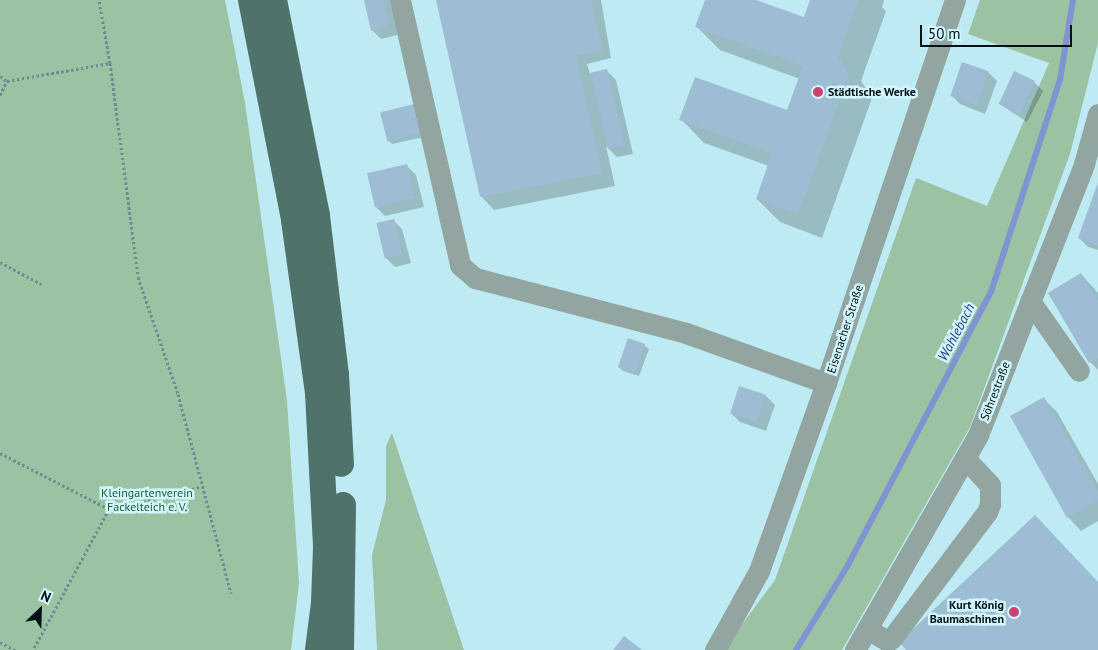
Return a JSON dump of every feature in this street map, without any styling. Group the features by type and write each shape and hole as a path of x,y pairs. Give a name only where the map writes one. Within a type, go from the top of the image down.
{"main road":[{"path":"251,0 294,220 318,392 326,548 324,602 318,650"},
{"path":"274,0 316,216 336,376 344,551 344,644"}],"street":[{"path":"400,0 460,265 475,278 686,333 826,383"},
{"name":"Eisenacher Straße","path":"715,650 759,571 826,383 954,0"},
{"name":"Söhrestraße","path":"855,650 978,435 1084,164 1098,114"},
{"path":"1030,302 1079,371"},
{"path":"867,629 889,646 958,554 990,504 990,485 965,458"}],"path":[{"path":"99,0 110,64 138,277 178,394 200,487 231,594"},
{"path":"0,76 7,80 110,64"},
{"path":"0,95 7,80"},
{"path":"0,262 41,284"},
{"path":"0,453 109,510 200,487"},
{"path":"33,650 109,510"},
{"path":"0,642 15,650"}],"green space":[{"name":"Kleingartenverein Fackelteich e. V.","path":"0,0 225,0 245,103 287,401 299,583 291,650 0,650"},
{"path":"980,0 1098,0 1098,43 1070,154 970,427 842,650 723,650 775,580 916,178 987,206 1049,63 968,34"},
{"path":"392,433 464,650 377,650 372,555 386,500 386,446"}],"building":[{"path":"364,0 383,0 390,26 371,31"},
{"path":"436,0 591,0 602,50 576,56 602,173 480,197"},
{"path":"705,0 756,0 804,17 810,0 858,0 838,57 849,74 798,215 756,199 772,153 679,120 695,77 787,110 803,66 695,27"},
{"path":"962,62 988,71 977,105 950,96"},
{"path":"607,69 625,145 608,149 590,73"},
{"path":"1014,71 1035,81 1020,113 999,104"},
{"path":"414,104 421,133 387,142 380,112"},
{"path":"407,164 415,198 375,207 367,173"},
{"path":"1098,182 1098,245 1078,238"},
{"path":"394,219 402,254 385,258 376,223"},
{"path":"1081,273 1098,301 1098,358 1089,363 1048,293"},
{"path":"628,338 645,344 635,373 618,367"},
{"path":"739,386 766,395 757,422 730,414"},
{"path":"1044,397 1098,492 1098,500 1067,518 1010,416"},
{"name":"Kurt König Baumaschinen","path":"1035,515 1098,582 1098,650 906,650 899,642"},
{"path":"624,636 642,650 613,650"}],"waterway":[{"name":"Wahlebach","path":"796,650 848,565 991,292 1060,80 1073,0"}],"place":[{"name":"Städtische Werke","path":"818,92"},
{"name":"Kurt König Baumaschinen","path":"1014,612"}]}
